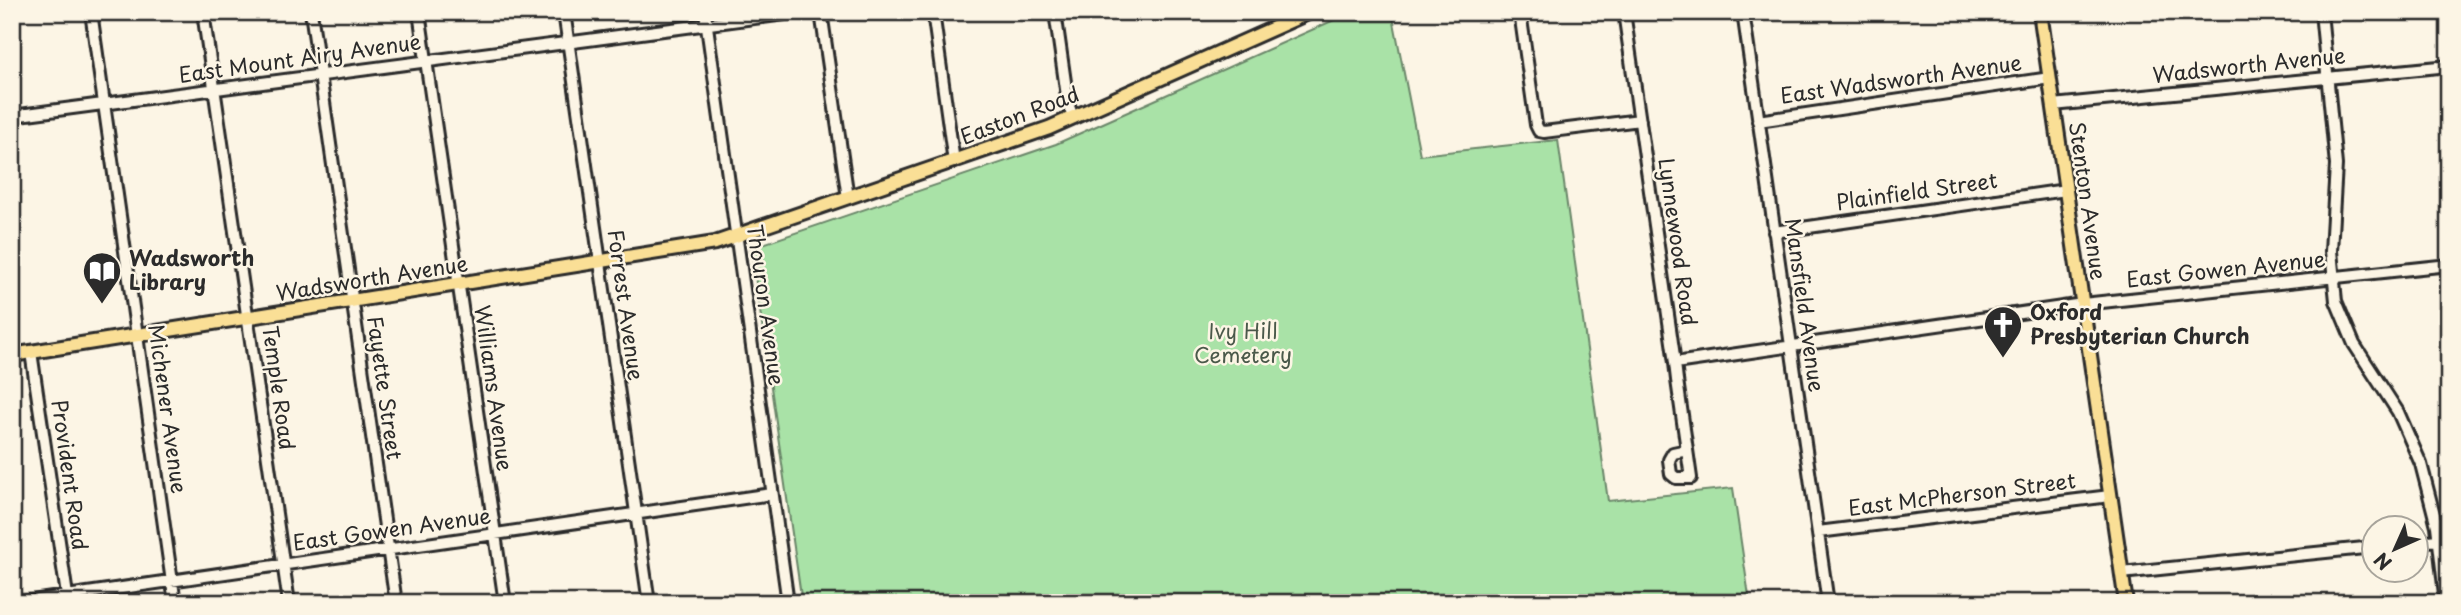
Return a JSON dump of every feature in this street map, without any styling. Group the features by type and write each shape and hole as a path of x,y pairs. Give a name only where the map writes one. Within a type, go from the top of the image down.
{"main road":[{"name":"Easton Road","path":"736,236 954,162 1073,118 1310,12"},
{"name":"Stenton Avenue","path":"2040,12 2126,603"},
{"name":"Wadsworth Avenue","path":"12,355 600,263 702,246 736,236"}],"street":[{"name":"Michener Avenue","path":"91,12 175,603"},
{"name":"Temple Road","path":"204,12 289,603"},
{"name":"Fayette Street","path":"311,12 396,603"},
{"name":"Williams Avenue","path":"419,12 505,603"},
{"name":"Forrest Avenue","path":"564,12 649,603"},
{"name":"Thouron Avenue","path":"705,12 788,603"},
{"name":"East Mount Airy Avenue","path":"12,116 800,12"},
{"path":"821,12 848,198"},
{"path":"933,12 954,162"},
{"path":"1055,12 1068,103 1073,118"},
{"path":"1520,12 1539,131 1640,120"},
{"name":"Lynnewood Road","path":"1624,12 1675,363 1691,478 1680,479 1673,476 1668,464 1673,453 1687,450"},
{"name":"Mansfield Avenue","path":"1743,12 1828,603"},
{"path":"2320,12 2336,165 2331,235 2333,278 2338,308 2349,334 2398,412 2416,450 2444,539 2446,603"},
{"name":"Wadsworth Avenue","path":"2053,105 2449,66"},
{"name":"East Wadsworth Avenue","path":"1758,121 2050,78"},
{"name":"Plainfield Street","path":"1774,232 2066,190"},
{"name":"East Gowen Avenue","path":"1675,363 2083,304 2449,265"},
{"name":"Provident Road","path":"31,352 67,599"},
{"name":"East Gowen Avenue","path":"18,603 67,599 172,581 772,494"},
{"name":"East McPherson Street","path":"1818,532 2110,496"},
{"path":"2121,573 2360,548"}],"green space":[{"name":"Ivy Hill Cemetery","path":"1352,12 1392,12 1420,155 1558,140 1608,501 1733,488 1750,603 802,603 751,248 1056,144"}],"place":[{"name":"Wadsworth Library","path":"102,305"},
{"name":"Oxford Presbyterian Church","path":"2003,359"}]}
